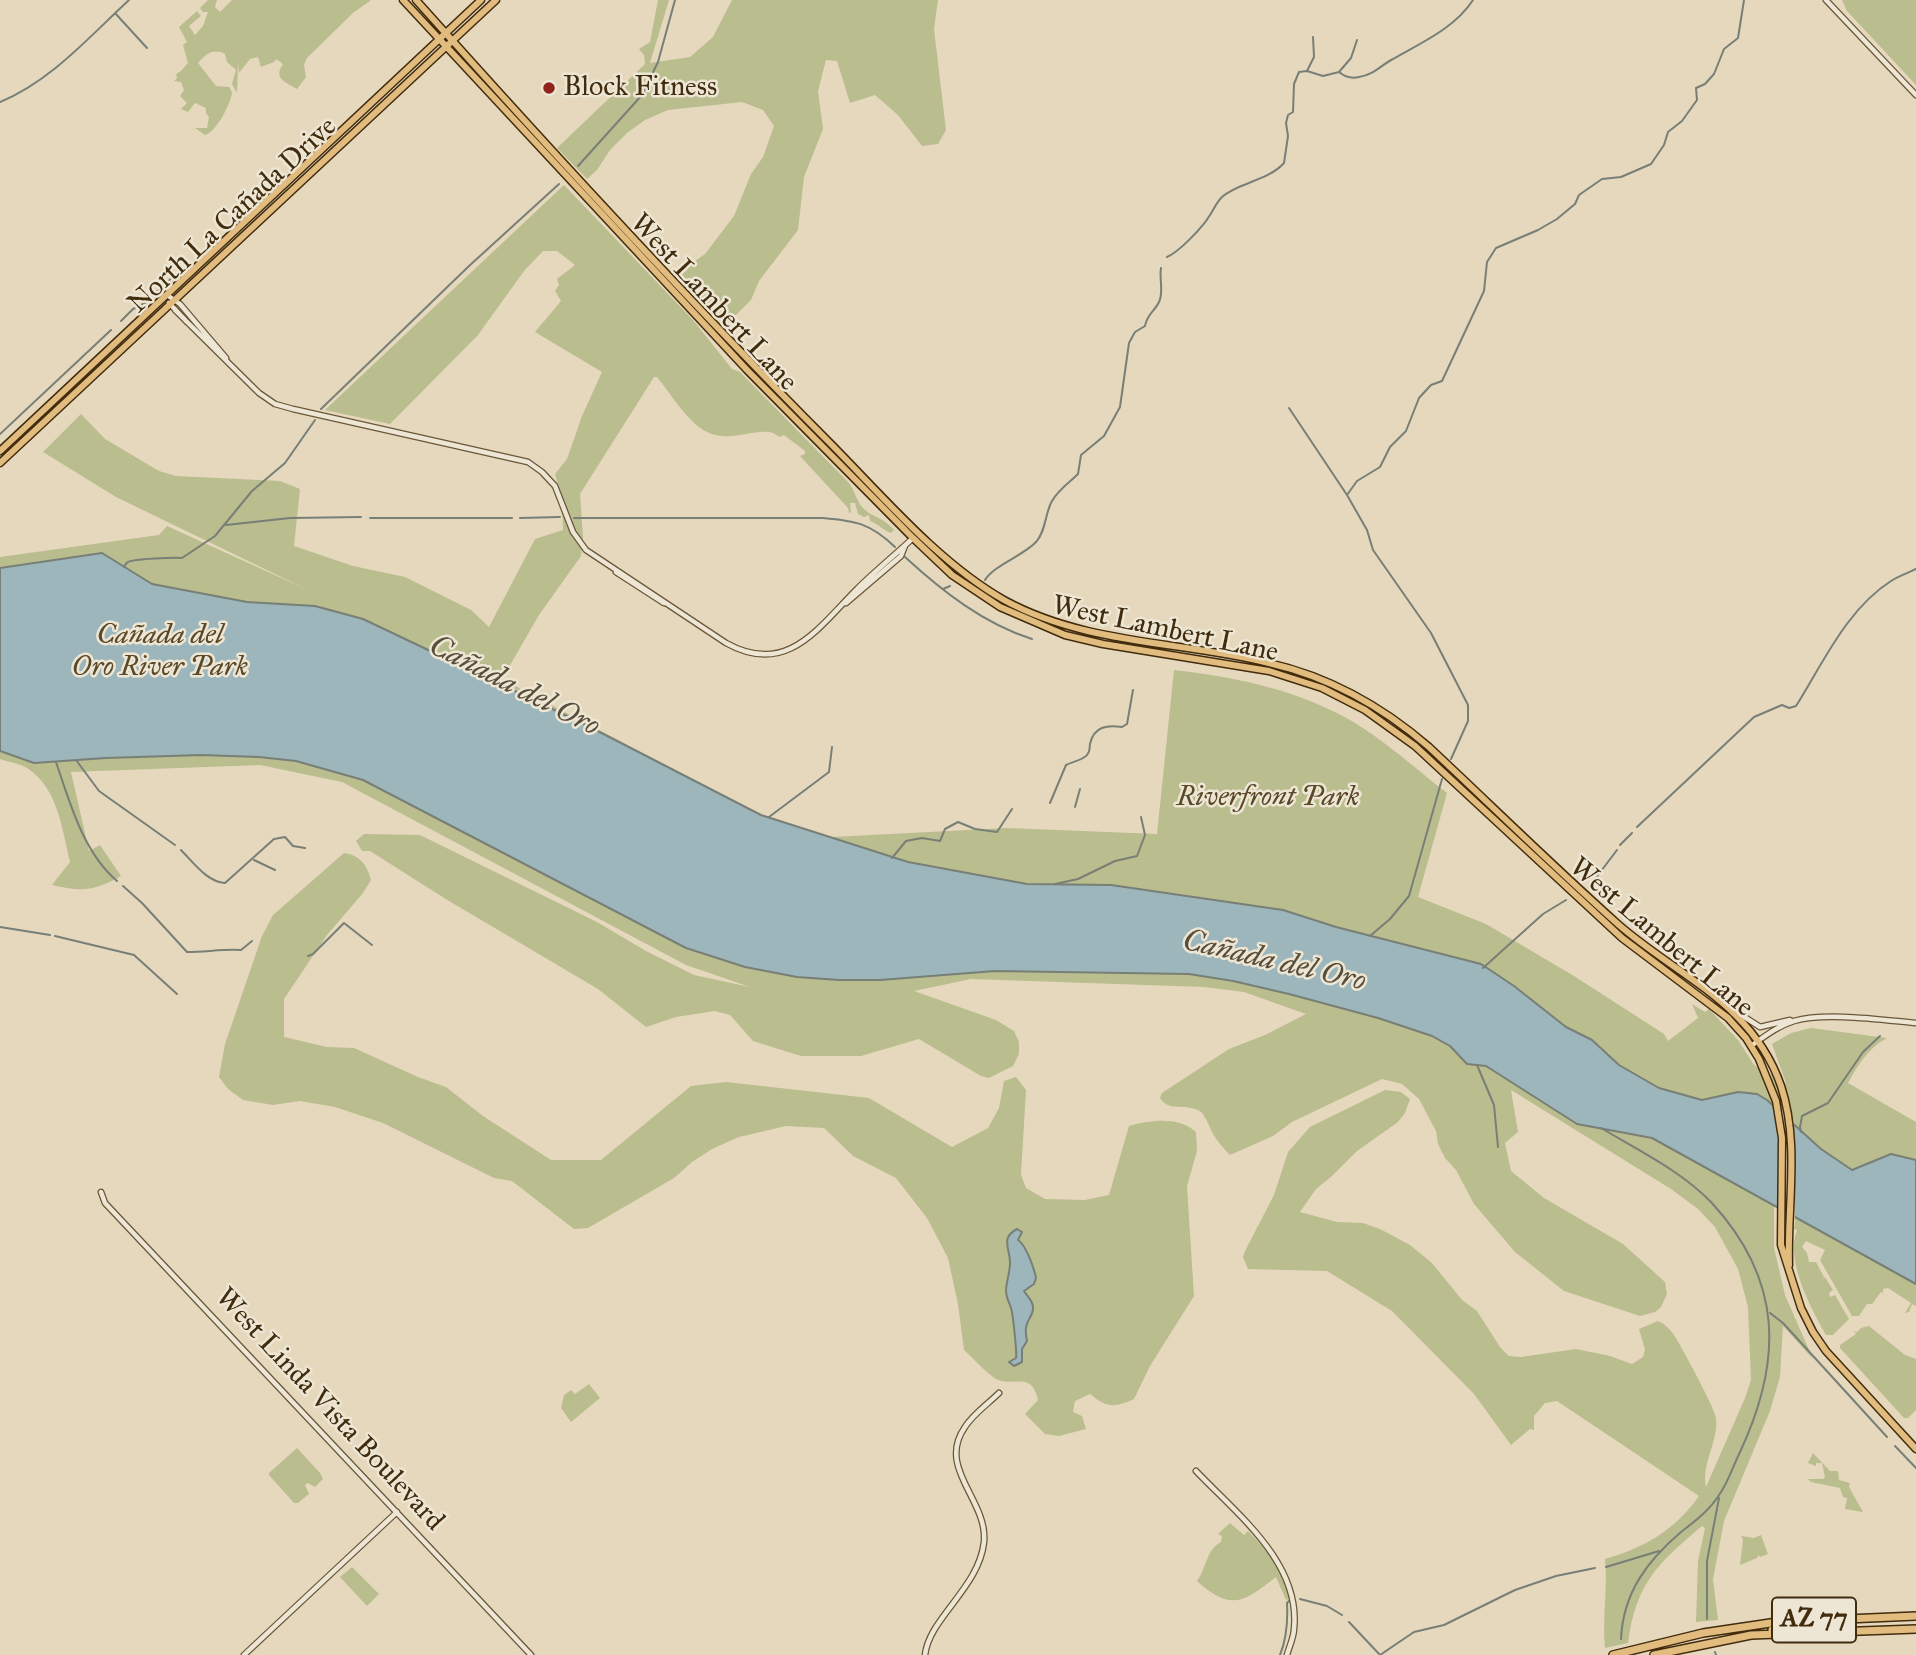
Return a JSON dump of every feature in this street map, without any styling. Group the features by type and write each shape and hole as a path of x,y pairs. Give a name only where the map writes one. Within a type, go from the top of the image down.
{"highway":[{"name":"AZ 77","path":"1613,1655 1703,1633 1802,1620 1916,1616"},
{"path":"1751,1636 1799,1625 1802,1620"},
{"name":"AZ 77","path":"1654,1655 1751,1636 1916,1629"}],"main road":[{"name":"West Lambert Lane","path":"403,0 755,379 913,538 975,592 1042,627 1086,641 1269,671 1317,687 1355,705 1415,747 1605,924 1721,1011 1753,1048 1771,1086 1780,1121 1781,1245 1790,1274"},
{"name":"West Lambert Lane","path":"416,0 792,405 958,569 1014,605 1045,619 1088,632 1271,663 1320,679 1366,701 1421,740 1620,926 1727,1005 1758,1041 1781,1087 1788,1119 1790,1274"},
{"name":"North La Cañada Drive","path":"0,451 481,0"},
{"name":"North La Cañada Drive","path":"0,463 174,305 496,0"},
{"path":"1645,956 1653,957 1680,975 1685,974"},
{"path":"1790,1274 1801,1308 1820,1343 1916,1449"}],"street":[{"path":"1826,0 1916,95"},
{"path":"167,295 190,325 259,393 275,404 508,456 534,465 555,486 576,538 586,550 651,596 736,648 765,655 796,647 919,532"},
{"path":"174,305 217,345 226,359"},
{"path":"1727,1005 1760,1027 1798,1020 1835,1018 1916,1023"},
{"path":"1753,1048 1758,1041 1798,1020"},
{"name":"West Linda Vista Boulevard","path":"101,1192 105,1203 531,1655"},
{"path":"925,1655 930,1639 971,1578 982,1554 982,1518 960,1475 956,1463 956,1447 966,1425 999,1393"},
{"path":"1196,1471 1276,1557 1283,1571 1290,1586 1294,1616 1294,1631 1287,1655"},
{"path":"244,1655 397,1512"}],"green space":[{"path":"208,0 217,0 215,7 220,12 232,0 371,0 353,13 307,58 304,65 306,77 297,89 280,76 283,64 276,59 261,67 258,57 250,59 239,73 238,63 237,93 232,84 236,70 227,62 225,54 213,52 204,57 198,63 216,86 229,87 232,92 222,117 214,129 205,135 195,128 207,128 209,117 206,108 195,103 188,112 181,109 187,103 180,96 184,90 181,82 174,81 176,74 188,63 183,45 187,42 179,27 197,11 201,16 189,26 195,35 203,26 208,12 203,12 200,8"},
{"path":"658,0 669,0 650,63 690,57 713,37 732,0 938,0 934,29 946,130 938,144 922,146 898,115 875,95 850,103 837,61 826,60 818,91 823,129 804,177 798,230 759,281 751,300 725,326 677,274 705,254 734,216 751,174 763,157 774,126 763,110 742,102 668,110 645,120 627,133 587,179 557,148 645,64 644,55 639,49 650,42"},
{"path":"1842,0 1916,0 1916,85 1847,11"},
{"name":"Riverfront Park","path":"564,185 693,320 732,369 740,372 849,483 862,506 894,530 888,532 870,521 869,515 864,517 858,514 855,503 850,503 849,513 848,508 800,456 805,454 805,451 784,435 779,437 764,432 726,436 705,431 691,420 657,377 654,377 580,494 583,537 581,556 539,615 502,679 785,828 812,838 1007,828 1157,834 1174,670 1258,684 1319,705 1353,722 1447,793 1418,897 1486,924 1574,976 1664,1034 1668,1041 1698,1018 1692,1004 1705,1012 1709,1009 1738,1040 1754,1065 1786,1083 1772,1044 1791,1033 1811,1028 1887,1038 1869,1052 1848,1083 1916,1122 1916,1306 1912,1304 1909,1312 1905,1313 1911,1303 1888,1288 1883,1289 1883,1293 1881,1292 1872,1304 1867,1304 1859,1316 1852,1316 1820,1260 1825,1250 1806,1241 1802,1247 1809,1262 1816,1262 1824,1277 1822,1279 1825,1277 1833,1290 1829,1293 1830,1297 1835,1295 1849,1319 1833,1335 1826,1335 1813,1312 1797,1270 1794,1242 1797,1230 1794,1229 1797,1211 1774,1190 1774,1248 1785,1295 1813,1359 1783,1326 1780,1377 1770,1411 1724,1521 1713,1579 1718,1620 1696,1622 1698,1561 1705,1528 1702,1526 1661,1563 1643,1589 1628,1643 1605,1648 1605,1559 1658,1536 1680,1519 1699,1496 1557,1401 1545,1403 1534,1416 1534,1430 1530,1429 1511,1445 1474,1394 1392,1311 1327,1271 1248,1269 1243,1257 1274,1195 1288,1152 1310,1127 1385,1090 1401,1092 1410,1099 1398,1122 1357,1151 1316,1189 1300,1212 1337,1222 1363,1223 1410,1245 1432,1263 1462,1300 1477,1311 1500,1347 1509,1356 1521,1357 1576,1349 1632,1364 1643,1357 1645,1350 1639,1329 1658,1321 1663,1324 1683,1351 1716,1418 1715,1435 1706,1469 1706,1487 1751,1380 1748,1307 1738,1269 1715,1227 1698,1209 1671,1189 1511,1090 1518,1132 1505,1143 1511,1171 1544,1198 1623,1244 1665,1282 1667,1294 1661,1307 1655,1312 1640,1316 1564,1291 1515,1252 1474,1204 1456,1170 1445,1158 1438,1144 1436,1131 1419,1099 1402,1084 1382,1079 1292,1122 1273,1136 1230,1155 1216,1138 1201,1112 1168,1105 1160,1098 1162,1093 1229,1049 1265,1035 1306,1014 1244,992 1204,987 971,979 914,991 996,1020 1014,1031 1019,1042 1019,1054 1013,1066 989,1078 981,1076 919,1039 861,1056 801,1056 753,1041 730,1015 715,1011 676,1017 646,1027 598,989 370,851 362,851 356,841 364,834 420,835 597,922 694,975 750,987 686,965 342,782 260,765 71,772 89,851 100,845 121,876 88,889 52,885 70,862 57,810 46,786 37,776 27,768 0,759 0,557 159,535 167,526 310,591 116,497 43,452 81,414 105,439 159,471 176,476 280,481 300,489 294,546 353,566 405,577 471,610 489,627 535,539 563,530 562,498 555,474 567,459 582,416 602,372 535,332 561,301 555,291 559,285 557,279 575,265 557,251 543,251 524,271 478,335 390,424 325,410"},
{"path":"344,853 362,862 371,880 327,935 284,999 284,1037 327,1047 354,1048 446,1087 483,1116 551,1160 601,1160 691,1086 726,1082 869,1098 952,1147 988,1128 999,1108 1004,1081 1016,1077 1026,1090 1021,1175 1026,1188 1045,1199 1085,1200 1109,1195 1129,1126 1173,1121 1189,1127 1196,1132 1197,1151 1187,1186 1194,1296 1150,1366 1134,1399 1111,1405 1090,1394 1075,1401 1073,1412 1082,1416 1086,1429 1059,1436 1045,1434 1025,1414 1038,1400 1032,1386 1023,1382 998,1380 964,1350 948,1258 927,1218 896,1178 853,1156 824,1128 786,1126 739,1137 712,1149 674,1178 588,1228 574,1229 512,1181 494,1178 383,1123 335,1107 300,1101 273,1105 243,1100 228,1089 219,1077 225,1044 262,936 273,915"},
{"path":"1869,1326 1905,1355 1916,1359 1916,1410 1908,1418 1904,1418 1840,1348 1840,1345 1856,1334 1854,1331"},
{"path":"589,1384 600,1398 571,1422 561,1408 564,1395 571,1390 575,1394"},
{"path":"297,1448 323,1479 315,1487 308,1483 305,1485 309,1494 294,1503 269,1473"},
{"path":"1813,1453 1830,1471 1838,1471 1839,1480 1850,1483 1849,1487 1863,1512 1845,1509 1847,1498 1843,1497 1840,1488 1808,1479 1825,1477 1822,1463 1816,1463 1816,1466 1808,1463"},
{"path":"1230,1523 1244,1535 1248,1531 1269,1554 1279,1570 1290,1599 1286,1600 1276,1577 1255,1593 1237,1600 1219,1597 1197,1581 1209,1554 1221,1542 1222,1536 1218,1534"},
{"path":"1761,1535 1768,1554 1760,1557 1758,1555 1757,1558 1740,1565 1743,1540 1741,1536 1754,1538"},
{"path":"352,1567 379,1594 367,1606 340,1577"}],"water":[{"name":"Cañada del Oro River Park","path":"102,553 152,584 247,602 315,606 363,619 586,725 761,815 908,862 1027,884 1111,885 1283,910 1336,927 1481,964 1566,1027 1592,1040 1619,1065 1659,1088 1702,1100 1738,1092 1757,1094 1821,1149 1852,1170 1891,1154 1916,1160 1916,1284 1652,1138 1577,1124 1486,1066 1467,1064 1450,1046 1432,1036 1378,1018 1289,994 1189,974 995,971 880,980 839,980 797,977 745,967 686,948 363,780 296,761 259,757 201,755 34,763 0,751 0,568"},
{"path":"1017,1229 1022,1232 1018,1240 1027,1252 1036,1278 1034,1284 1024,1291 1032,1303 1033,1311 1026,1328 1027,1341 1022,1349 1022,1362 1014,1366 1009,1362 1016,1358 1016,1349 1012,1312 1006,1291 1010,1263 1007,1240"}],"pier":[{"path":"1772,1100 1794,1120 1795,1219 1777,1210 1778,1144"}],"waterway":[{"path":"0,102 19,93 53,70 129,0"},
{"path":"578,166 642,95 658,62 675,0"},
{"path":"1167,257 1196,232 1228,192 1270,174 1284,163 1288,136 1286,123 1288,115 1293,112 1294,84 1299,72 1307,71 1323,76 1339,72 1353,78 1369,74 1447,27 1473,0"},
{"path":"1347,495 1357,481 1380,467 1390,447 1406,431 1419,398 1431,385 1442,381 1484,291 1487,262 1496,248 1557,219 1575,204 1579,195 1602,179 1621,177 1651,164 1664,145 1668,132 1682,121 1697,100 1696,88 1705,84 1714,74 1724,49 1738,38 1744,0"},
{"path":"115,13 147,48"},
{"path":"1307,71 1314,57 1313,37"},
{"path":"1339,72 1351,58 1357,40"},
{"path":"321,409 469,266 559,184"},
{"path":"985,580 1036,542 1042,533 1052,501 1078,474 1081,455 1104,436 1120,407 1129,343 1135,332 1145,326 1160,298 1161,268"},
{"path":"121,321 176,274"},
{"path":"0,434 111,330"},
{"path":"1289,408 1347,495 1367,530 1373,550 1431,633 1468,705 1468,721 1451,759"},
{"path":"124,567 126,563 137,560 182,558 215,536 252,491 285,463 315,420"},
{"path":"226,525 290,518 361,517"},
{"path":"520,518 560,517"},
{"path":"370,518 512,518"},
{"path":"574,518 823,518 845,520 870,528 895,547"},
{"path":"905,557 964,605 997,625 1032,639"},
{"path":"1637,827 1754,717 1782,705 1789,708 1796,706 1837,638 1861,606 1891,581 1916,569"},
{"path":"943,589 950,586"},
{"path":"1050,803 1066,765 1087,755 1095,733 1102,728 1122,727 1127,724 1133,690"},
{"path":"769,817 829,772 832,747"},
{"path":"76,760 99,791 175,845"},
{"path":"56,762 86,841 105,869 117,881"},
{"path":"1370,936 1390,919 1409,896 1442,779"},
{"path":"1075,807 1080,789"},
{"path":"892,858 906,841 922,838 940,841 945,829 958,822 975,829 997,832 1012,809"},
{"path":"1055,884 1078,879 1115,861 1137,856 1145,835 1141,817"},
{"path":"1620,845 1632,833"},
{"path":"181,850 206,875 225,883 274,839 285,837 293,846 305,848"},
{"path":"1589,887 1617,850"},
{"path":"254,860 275,870"},
{"path":"123,886 187,952 241,950 252,941"},
{"path":"1483,968 1543,914 1566,900"},
{"path":"308,956 344,923 372,945"},
{"path":"0,927 50,935"},
{"path":"55,936 134,955 177,994"},
{"path":"1801,1132 1802,1116 1828,1103 1863,1052 1880,1036"},
{"path":"1477,1065 1494,1105 1498,1147"},
{"path":"1601,1128 1673,1171 1711,1202 1735,1231 1752,1261 1763,1291 1769,1322 1769,1353 1764,1385 1754,1418 1728,1480 1711,1506 1658,1554 1639,1579 1626,1607 1621,1639"},
{"path":"1770,1313 1783,1323 1887,1437"},
{"path":"1895,1446 1916,1468"},
{"path":"1707,1619 1707,1561 1719,1498"},
{"path":"1606,1567 1659,1551"},
{"path":"1380,1655 1414,1632 1444,1625 1515,1590 1556,1576 1595,1568"},
{"path":"1300,1599 1327,1606 1342,1615"},
{"path":"1280,1655 1287,1630 1287,1603 1290,1600"},
{"path":"1349,1622 1380,1655"}],"place":[{"name":"Block Fitness","path":"549,88"}],"water label":[{"name":"Cañada del Oro","path":"514,687"},
{"name":"Cañada del Oro","path":"1274,962"}]}
